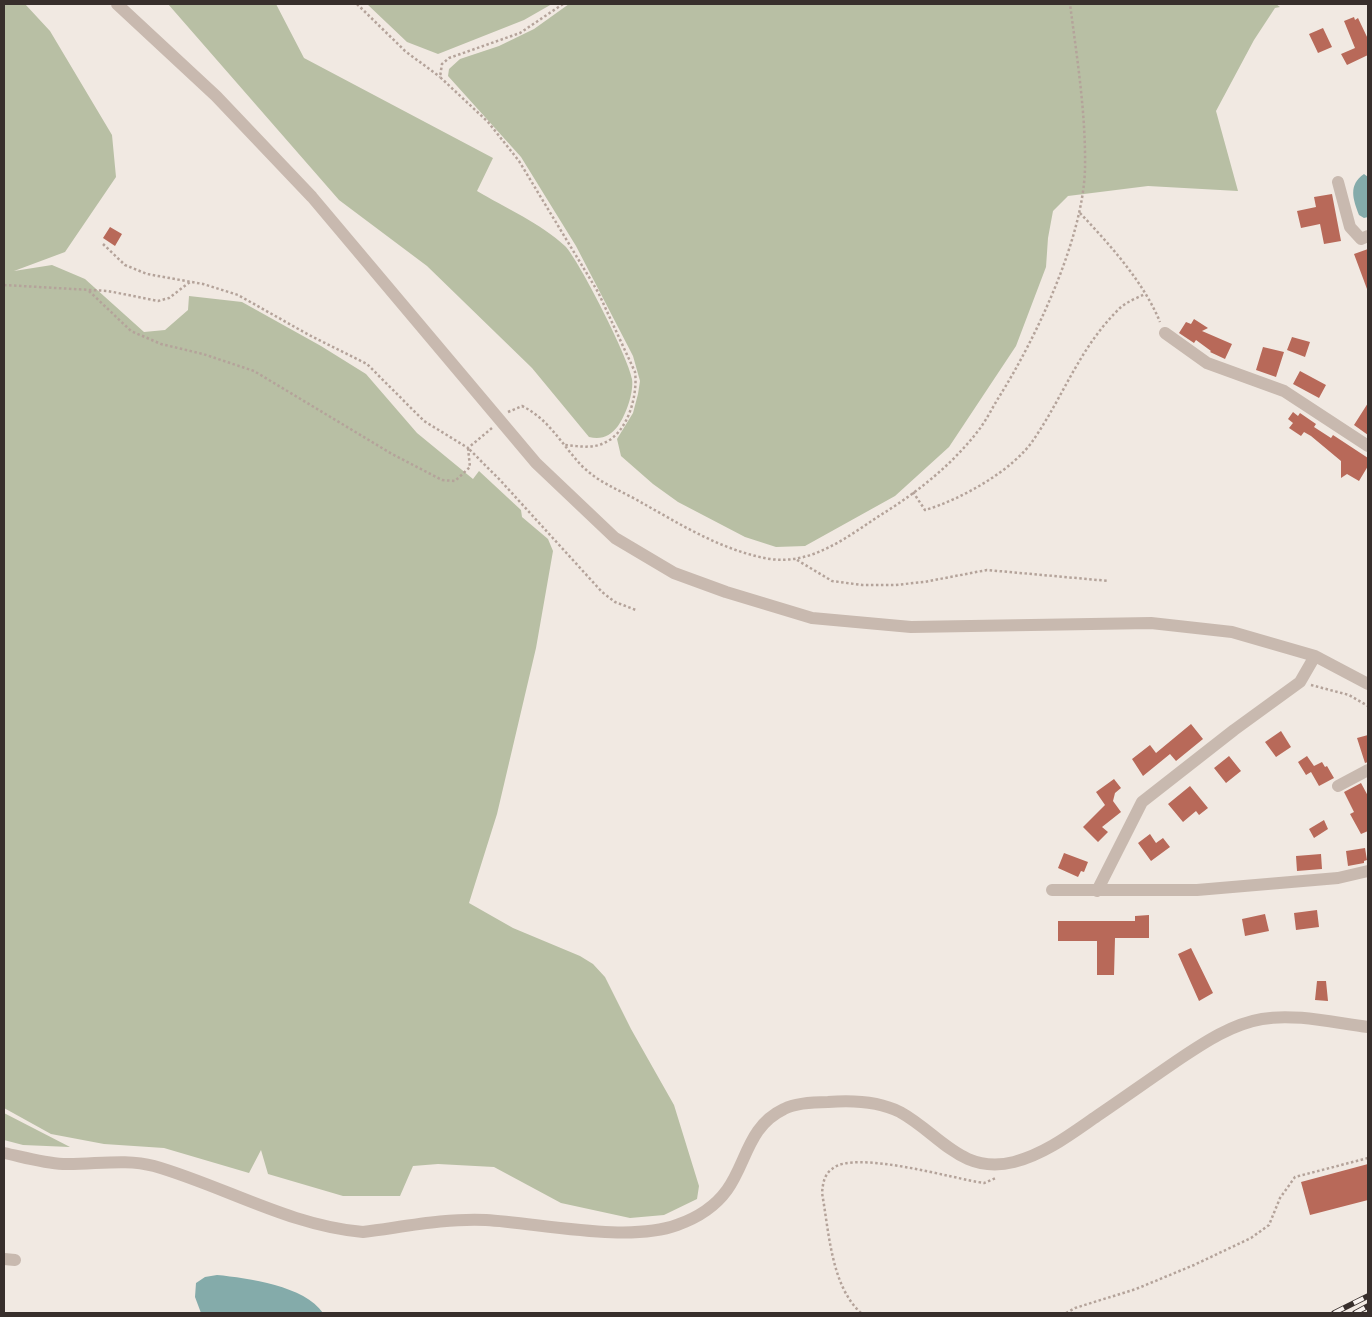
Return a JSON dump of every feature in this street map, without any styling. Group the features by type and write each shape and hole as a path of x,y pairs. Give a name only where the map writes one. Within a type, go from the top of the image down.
{"street":[{"path":"117,4 216,96 312,197 536,462 616,538 674,573 726,592 812,618 911,627 1151,623 1232,632 1315,656 1368,684"},
{"path":"1338,182 1350,227 1361,239 1368,236"},
{"path":"1165,332 1207,363 1284,391 1368,446"},
{"path":"1097,891 1142,802 1234,730 1300,682 1315,656"},
{"path":"1338,786 1368,770"},
{"path":"1052,890 1197,890 1338,878 1368,871"},
{"path":"4,1152 63,1164 128,1163 152,1166 232,1196 327,1227 363,1232 447,1221 484,1220 616,1231 646,1231 674,1227 709,1210 729,1188 746,1148 759,1129 785,1108 828,1102 866,1101 900,1113 965,1159 991,1165 1007,1163 1042,1151 1074,1132 1202,1044 1242,1024 1277,1018 1368,1027"}],"path":[{"path":"357,4 405,51 440,77 488,122 519,161 598,292 635,372 637,384 631,408 615,436 605,443 593,447 565,445"},
{"path":"440,77 442,64 449,58 520,33 563,4"},
{"path":"468,448 509,411 522,406 537,413 582,466 604,485 730,548 753,556 774,559 796,560 817,553 844,539 913,492 940,472 978,432 1008,383 1033,338 1061,268 1080,213 1085,170 1082,96 1070,4"},
{"path":"1080,213 1101,236 1153,305 1165,332"},
{"path":"103,244 125,266 139,272 190,282 238,295 309,335 367,364 424,420 468,448 500,480 602,592 615,602 636,610"},
{"path":"4,285 108,291 158,301 169,298 190,282"},
{"path":"89,291 131,331 161,344 203,354 254,371 392,454 442,480 455,481 470,467 468,448"},
{"path":"913,492 925,510 946,504 1019,458 1034,439 1064,384 1092,340 1120,308 1145,294"},
{"path":"796,560 832,581 862,585 895,585 924,582 987,570 1109,581"},
{"path":"1300,682 1348,695 1368,706"},
{"path":"1066,1313 1075,1308 1136,1289 1194,1266 1251,1238 1269,1225 1280,1198 1295,1177 1368,1158"},
{"path":"861,1313 840,1285 822,1193 823,1180 833,1167 853,1162 888,1164 984,1183 995,1179 1007,1163"}],"green space":[{"path":"4,4 25,4 50,31 112,135 116,177 65,252 14,271 52,265 85,279 144,332 165,330 188,310 189,296 242,302 321,346 366,374 417,433 473,479 479,471 521,510 522,517 548,539 553,551 536,648 497,814 469,903 513,928 580,956 593,964 605,977 631,1029 674,1105 699,1186 697,1199 664,1215 630,1218 561,1203 494,1167 438,1164 413,1166 400,1196 343,1196 268,1174 261,1150 249,1173 164,1148 104,1144 51,1134 4,1108"},
{"path":"168,4 276,4 304,58 493,158 477,191 534,223 565,246 592,289 613,332 632,379 631,397 621,421 615,429 609,435 589,437 532,368 427,266 339,200"},
{"path":"367,4 552,4 524,20 438,54 407,42"},
{"path":"569,4 1276,4 1280,7 1275,8 1254,40 1216,111 1238,191 1148,186 1068,196 1053,211 1048,238 1046,267 1016,346 949,447 895,496 805,546 776,547 745,537 678,502 653,484 621,456 617,439 633,413 640,381 633,356 576,246 521,157 448,76 449,69 460,59 499,46 534,29"},
{"path":"4,1113 70,1147 23,1145 4,1140"}],"water":[{"path":"1364,174 1368,177 1368,217 1364,218 1359,215 1353,193 1356,183"},
{"path":"217,1275 259,1281 290,1290 315,1304 323,1313 201,1313 195,1297 196,1283 205,1277"}],"building":[{"path":"1354,17 1355,20 1358,18 1368,39 1368,55 1347,65 1341,54 1355,48 1344,21"},
{"path":"1323,28 1332,47 1318,53 1309,34"},
{"path":"1332,194 1341,241 1324,244 1320,224 1301,228 1297,211 1316,207 1314,197"},
{"path":"110,227 122,234 115,246 103,238"},
{"path":"1368,249 1368,289 1367,289 1354,254"},
{"path":"1194,319 1208,328 1202,331 1232,344 1225,359 1210,352 1196,340 1194,343 1179,333 1186,322 1191,324"},
{"path":"1292,337 1310,342 1305,357 1287,350"},
{"path":"1263,347 1284,352 1276,377 1256,370"},
{"path":"1300,371 1326,385 1319,398 1293,384"},
{"path":"1368,403 1368,435 1354,425"},
{"path":"1293,412 1298,416 1300,413 1316,424 1314,427 1331,438 1333,435 1368,458 1368,466 1359,481 1347,474 1341,478 1341,461 1311,436 1304,432 1301,436 1289,428 1293,423 1288,419"},
{"path":"1191,724 1203,739 1176,761 1170,754 1143,776 1132,759 1150,745 1156,753"},
{"path":"1281,731 1291,747 1276,757 1265,742"},
{"path":"1368,735 1368,762 1365,763 1357,738"},
{"path":"1229,756 1241,771 1226,783 1214,768"},
{"path":"1307,756 1314,766 1322,762 1325,767 1327,766 1334,778 1319,786 1311,772 1306,775 1298,762"},
{"path":"1114,779 1121,788 1115,793 1113,801 1121,812 1102,827 1108,832 1098,842 1083,827 1105,805 1096,792"},
{"path":"1361,783 1368,796 1368,831 1361,834 1350,814 1354,812 1344,792"},
{"path":"1190,786 1208,808 1199,815 1196,811 1183,822 1168,804"},
{"path":"1324,820 1328,829 1314,838 1309,829"},
{"path":"1150,834 1156,843 1163,838 1170,847 1151,861 1138,843"},
{"path":"1365,848 1367,860 1364,863 1348,866 1346,851"},
{"path":"1064,853 1088,862 1084,872 1081,871 1078,877 1058,868"},
{"path":"1321,854 1322,869 1297,871 1296,856"},
{"path":"1317,910 1319,927 1296,930 1294,913"},
{"path":"1265,914 1269,931 1245,936 1242,919"},
{"path":"1149,915 1149,938 1115,938 1114,975 1097,975 1097,941 1058,941 1058,921 1135,921 1135,916"},
{"path":"1191,948 1213,993 1199,1001 1178,954"},
{"path":"1317,981 1326,981 1328,1001 1315,1000"},
{"path":"1368,1164 1368,1200 1310,1215 1301,1182"}],"railway":[{"path":"1334,1313 1368,1296"},
{"path":"1355,1313 1368,1306"}]}
